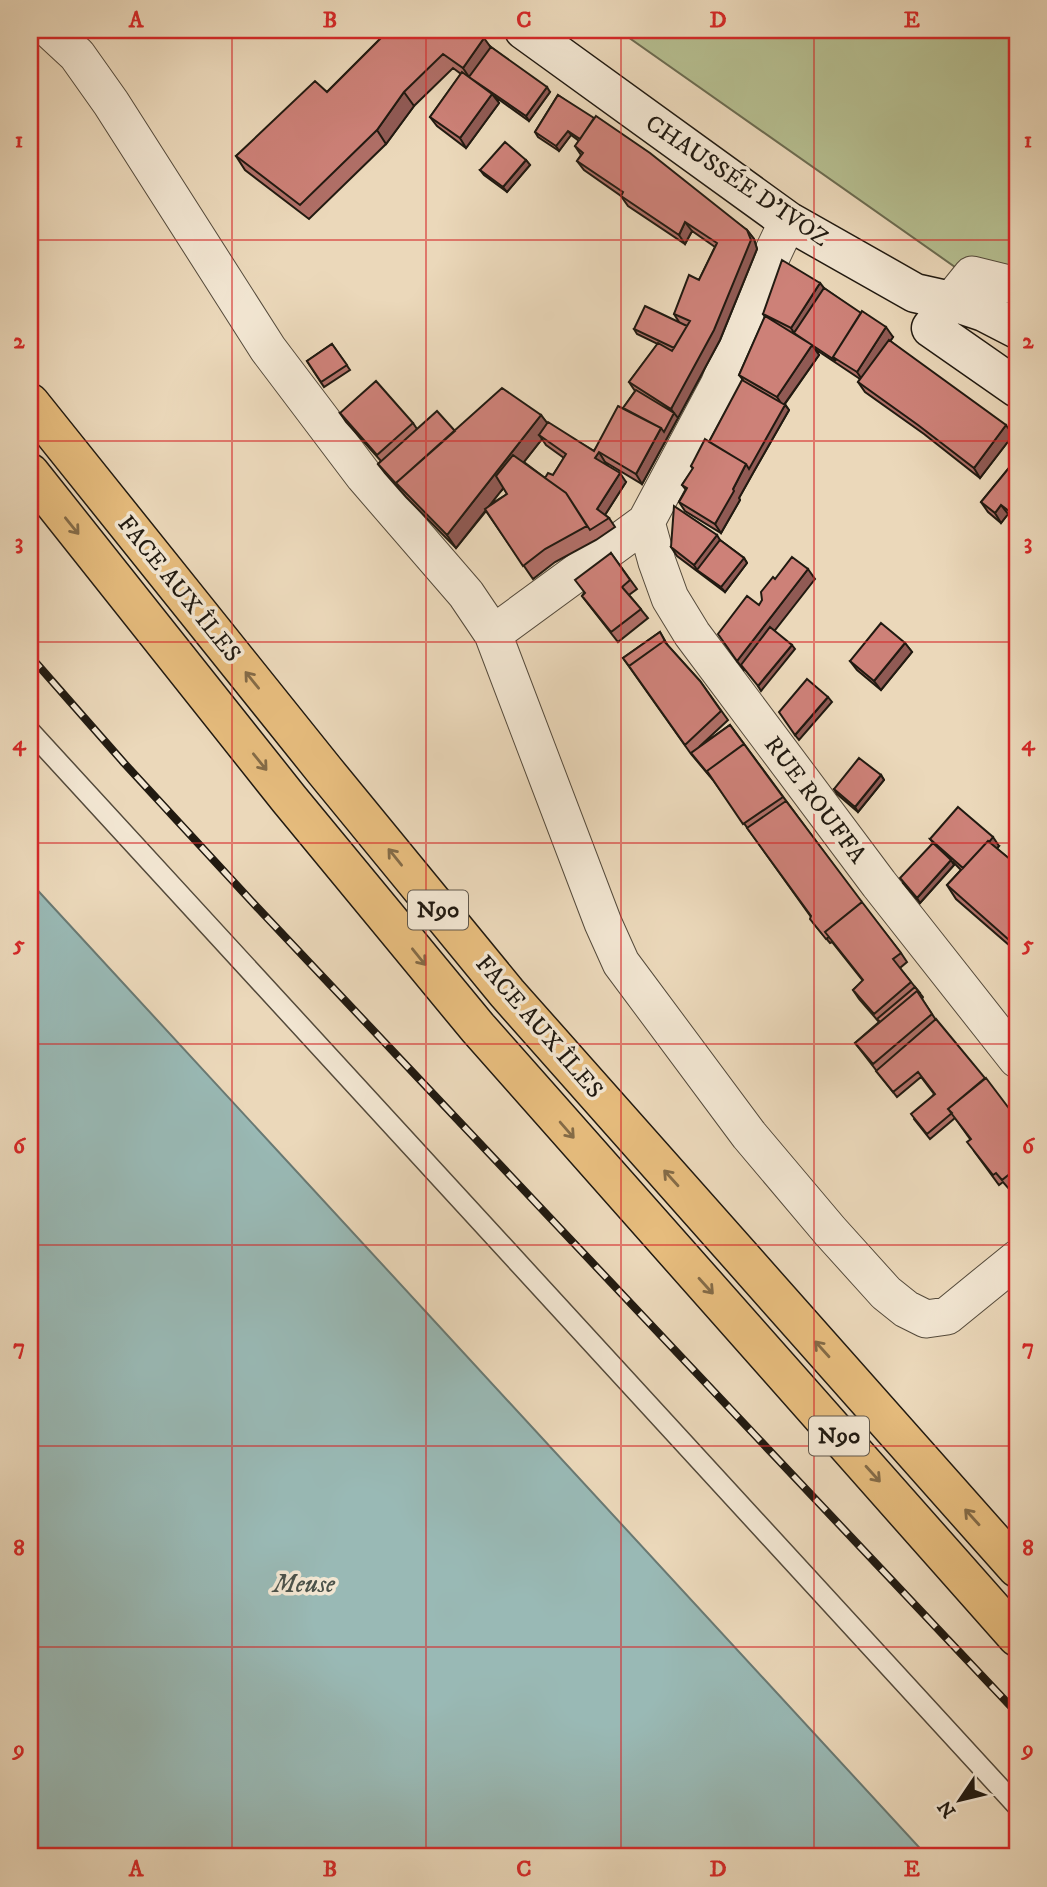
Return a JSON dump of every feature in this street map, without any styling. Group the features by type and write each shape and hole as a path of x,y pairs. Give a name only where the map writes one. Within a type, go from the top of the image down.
{"highway":[{"name":"FACE AUX ÎLES","path":"30,403 507,993 1017,1568"},
{"name":"FACE AUX ÎLES","path":"30,473 289,799 478,1028 1017,1637"}],"main road":[{"name":"CHAUSSÉE D'IVOZ","path":"524,30 788,221 915,293 984,312 1017,328"},
{"path":"951,302 930,328 1017,388"}],"street":[{"path":"50,30 77,55 111,103 268,349 364,477 466,594 493,634 603,923 621,963 748,1135 830,1231 886,1293 906,1310 926,1319 947,1315 1017,1259"},
{"path":"493,634 646,523 719,385 788,221"},
{"path":"951,302 972,275 1017,286"},
{"name":"RUE ROUFFA","path":"646,523 670,598 692,634 871,874 1017,1059"}],"lane":[{"path":"30,731 1017,1806"}],"green space":[{"path":"618,30 1017,30 1017,274 955,267"}],"water":[{"name":"Meuse","path":"30,882 928,1857 30,1857"}],"building":[{"path":"389,30 471,30 484,38 463,68 443,54 404,92 377,130 300,205 236,156 315,81 327,92"},
{"path":"491,47 547,87 526,116 469,77"},
{"path":"462,72 492,94 460,138 430,117"},
{"path":"558,95 594,118 580,139 568,131 556,146 535,132"},
{"path":"596,116 650,153 747,230 751,240 714,330 671,409 629,382 658,343 672,351 690,321 674,314 689,275 699,280 717,243 685,222 679,235 621,196 623,192 577,161 583,153 575,146"},
{"path":"505,142 526,160 503,187 480,170"},
{"path":"782,260 820,283 791,328 763,314"},
{"path":"824,288 861,313 833,357 836,361 794,333"},
{"path":"645,306 687,326 674,348 634,329"},
{"path":"862,311 886,327 857,372 833,357"},
{"path":"765,316 812,345 777,397 739,375"},
{"path":"889,340 1006,425 974,468 858,382"},
{"path":"332,344 347,365 321,382 307,361"},
{"path":"742,380 785,405 749,469 746,464 709,442"},
{"path":"376,381 413,423 377,455 340,413"},
{"path":"502,388 541,415 447,535 396,483"},
{"path":"636,390 674,413 664,432 623,408"},
{"path":"618,406 661,428 636,474 599,452 595,458 620,473 597,509 609,518 590,530 566,493 545,478 548,473 553,475 566,454 539,435 548,422 594,451"},
{"path":"437,411 455,431 396,483 399,487 378,464"},
{"path":"705,439 746,464 715,524 679,502 687,488 682,485 693,468 691,466"},
{"path":"513,455 566,493 587,526 545,549 523,566 485,509 507,494 496,476"},
{"path":"1017,458 1017,511 1014,515 1001,505 995,513 981,502"},
{"path":"674,506 717,535 694,565 671,547"},
{"path":"720,540 744,558 721,587 697,570"},
{"path":"611,553 630,580 622,587 641,609 611,632 582,596 585,593 575,580"},
{"path":"792,557 808,569 737,661 718,634 747,596 759,605 762,600 761,592"},
{"path":"881,623 905,643 874,681 850,661"},
{"path":"770,627 792,645 758,686 741,665"},
{"path":"660,632 666,643 664,641 629,666 623,658"},
{"path":"664,641 700,681 721,711 685,745 629,666"},
{"path":"807,679 828,697 795,735 779,712"},
{"path":"730,725 744,744 707,771 710,776 691,753"},
{"path":"744,744 783,797 743,824 707,771"},
{"path":"859,758 881,775 855,807 834,789"},
{"path":"786,801 862,902 825,932 829,937 826,939 747,828"},
{"path":"958,807 993,837 963,868 930,839"},
{"path":"988,841 1017,865 1017,947 947,885"},
{"path":"933,843 951,860 917,898 900,878"},
{"path":"862,902 901,953 893,959 911,982 874,1014 853,990 863,980 825,932"},
{"path":"915,987 919,994 917,991 880,1022 877,1019"},
{"path":"917,991 932,1014 873,1064 855,1043"},
{"path":"936,1019 985,1078 948,1109 952,1113 927,1134 911,1114 935,1094 918,1072 893,1092 876,1071"},
{"path":"986,1078 1017,1119 1017,1168 1002,1180 996,1173 993,1175 967,1142 971,1139 948,1109"}],"railway":[{"path":"30,656 255,905 1017,1713"}]}
